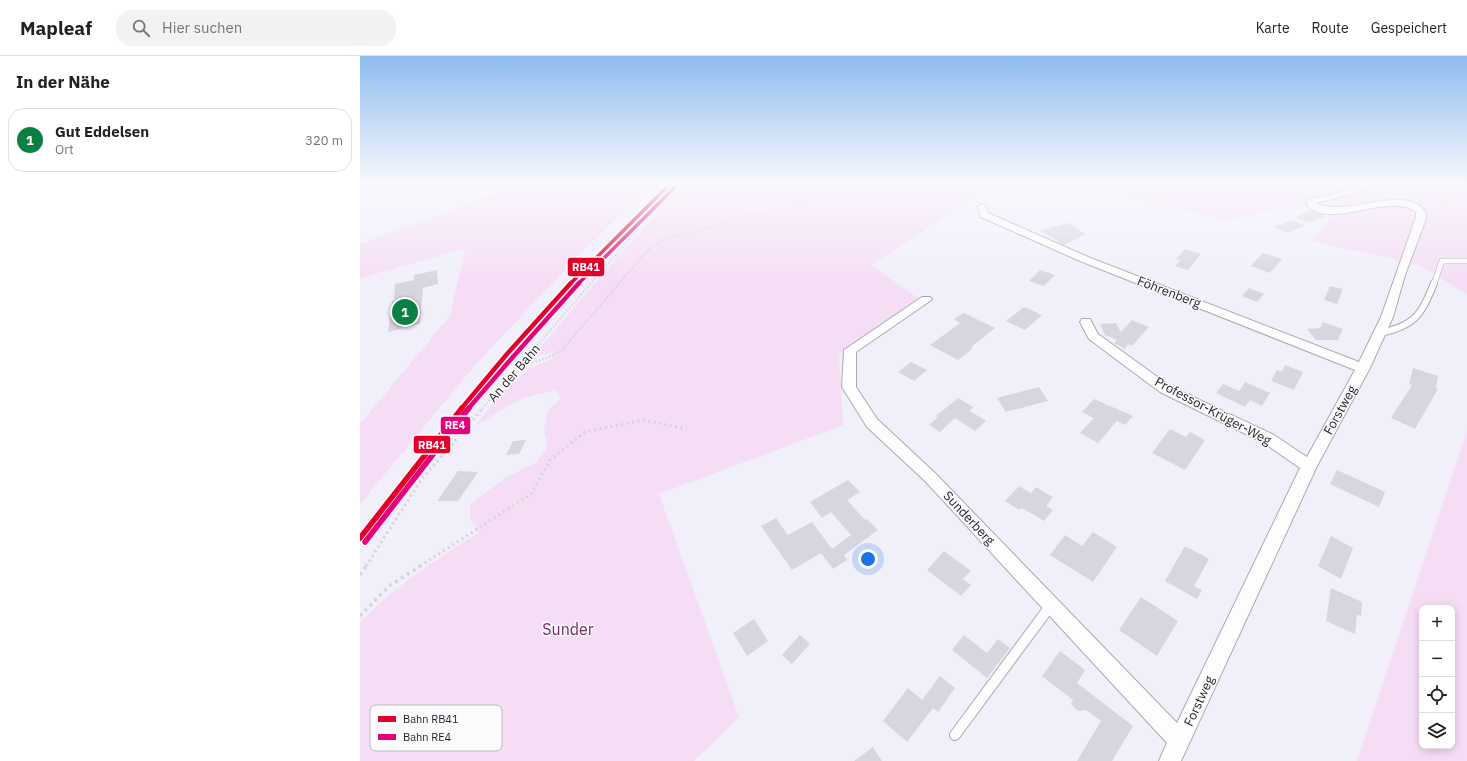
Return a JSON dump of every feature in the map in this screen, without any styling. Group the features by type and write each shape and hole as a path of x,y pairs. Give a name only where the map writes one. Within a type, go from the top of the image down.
{"street":[{"name":"Föhrenberg","path":"988,217 1084,259 1363,368"},
{"name":"Forstweg","path":"1170,761 1309,466 1363,368 1380,333 1387,317 1421,217"},
{"name":"Sunderberg","path":"926,299 850,350 848,387 872,423 930,477 1180,741"},
{"name":"Professor-Krüger-Weg","path":"1086,322 1093,336 1165,389 1269,439 1309,466"}],"lane":[{"path":"1380,333 1399,329 1412,323 1422,310 1442,261 1467,262"},
{"path":"956,736 1051,605"}],"path":[{"name":"An der Bahn","path":"360,575 421,480 649,217"},
{"path":"519,367 547,358 562,350 657,241 672,235 697,232 738,218 746,217"},
{"path":"360,616 389,586 531,494 550,460 585,432 643,420 687,429"}],"green space":[{"path":"433,217 618,217 566,269 476,364 360,504 360,424 450,316 465,249 360,278 360,244"},
{"name":"Sunder","path":"655,217 944,217 871,265 918,298 839,354 843,425 659,494 739,717 694,761 360,761 360,623 402,585 478,533 476,526 470,520 470,504 507,477 536,463 546,450 547,441 544,431 548,411 561,398 556,390 527,397 513,403 475,426 506,388 530,368 552,359 553,352 532,357 627,246"},
{"path":"1213,217 1241,217 1226,220"},
{"path":"1331,217 1467,217 1467,294 1419,265 1313,241"},
{"path":"1467,431 1467,761 1357,761"}],"building":[{"path":"1296,217 1324,217 1309,223"},
{"path":"1292,220 1305,226 1287,233 1274,227"},
{"path":"1070,223 1085,234 1064,245 1040,230"},
{"path":"1185,249 1201,254 1188,270 1175,266 1181,260 1176,259"},
{"path":"1263,253 1282,259 1270,273 1251,266"},
{"path":"437,270 438,284 423,288 420,324 388,332 392,301 394,300 395,284 414,280 414,275"},
{"path":"1040,270 1055,275 1044,286 1029,281"},
{"path":"1330,286 1343,289 1337,304 1324,300"},
{"path":"1249,288 1264,294 1257,302 1242,296"},
{"path":"1024,307 1042,315 1025,330 1006,321"},
{"path":"964,313 995,328 971,347 973,348 958,360 930,345 960,323 954,319"},
{"path":"1132,320 1149,327 1132,346 1128,344 1125,349 1114,343 1117,340 1105,335 1100,324 1116,323 1121,332"},
{"path":"1323,322 1343,329 1338,340 1316,340 1307,329 1320,328"},
{"path":"911,362 927,370 914,381 898,372"},
{"path":"1285,365 1303,372 1294,390 1271,381 1277,370 1282,372"},
{"path":"1413,368 1438,376 1436,388 1438,389 1415,429 1391,418 1412,385 1409,384"},
{"path":"1245,382 1270,393 1262,406 1250,400 1245,407 1216,393 1223,384 1239,391"},
{"path":"1039,387 1048,401 1006,412 997,398"},
{"path":"958,398 973,407 970,411 986,421 975,431 955,418 940,432 929,425 938,417 936,416"},
{"path":"1094,399 1133,416 1125,425 1117,421 1098,443 1080,433 1094,418 1082,412"},
{"path":"1170,429 1186,437 1190,432 1205,440 1185,470 1152,453"},
{"path":"526,440 519,454 506,455 513,441"},
{"path":"1337,470 1385,492 1379,507 1330,484"},
{"path":"458,471 478,472 458,501 437,501"},
{"path":"848,480 860,492 847,500 865,520 867,519 878,530 844,555 847,560 833,569 821,553 792,570 761,526 776,518 788,535 812,522 832,549 851,535 831,512 822,518 810,502"},
{"path":"1019,486 1031,493 1036,487 1053,497 1046,506 1053,510 1044,521 1022,508 1019,510 1005,501"},
{"path":"1093,532 1117,547 1093,582 1050,555 1065,535 1082,546"},
{"path":"1331,536 1353,548 1341,579 1318,566"},
{"path":"1185,546 1209,559 1194,586 1202,590 1197,599 1165,581"},
{"path":"944,551 971,571 963,579 971,585 961,596 927,570"},
{"path":"1331,588 1362,602 1361,616 1357,614 1355,634 1326,621"},
{"path":"1141,597 1178,621 1157,656 1119,630"},
{"path":"754,619 768,641 747,656 733,633"},
{"path":"800,635 810,644 792,664 782,655"},
{"path":"964,635 987,653 998,639 1010,648 987,678 952,650"},
{"path":"1060,651 1085,670 1077,683 1133,726 1112,761 1077,761 1101,721 1086,710 1078,711 1071,704 1073,700 1042,676"},
{"path":"940,676 955,688 938,712 933,708 907,742 883,721 908,688 922,700"},
{"path":"873,747 882,761 854,761"}],"rail line":[{"name":"RB41","path":"360,538 432,444 507,354 586,267 635,217"},
{"name":"RE4","path":"365,542 474,402 550,314 644,217"}],"place":[{"name":"Gut Eddelsen","path":"405,312"}]}
